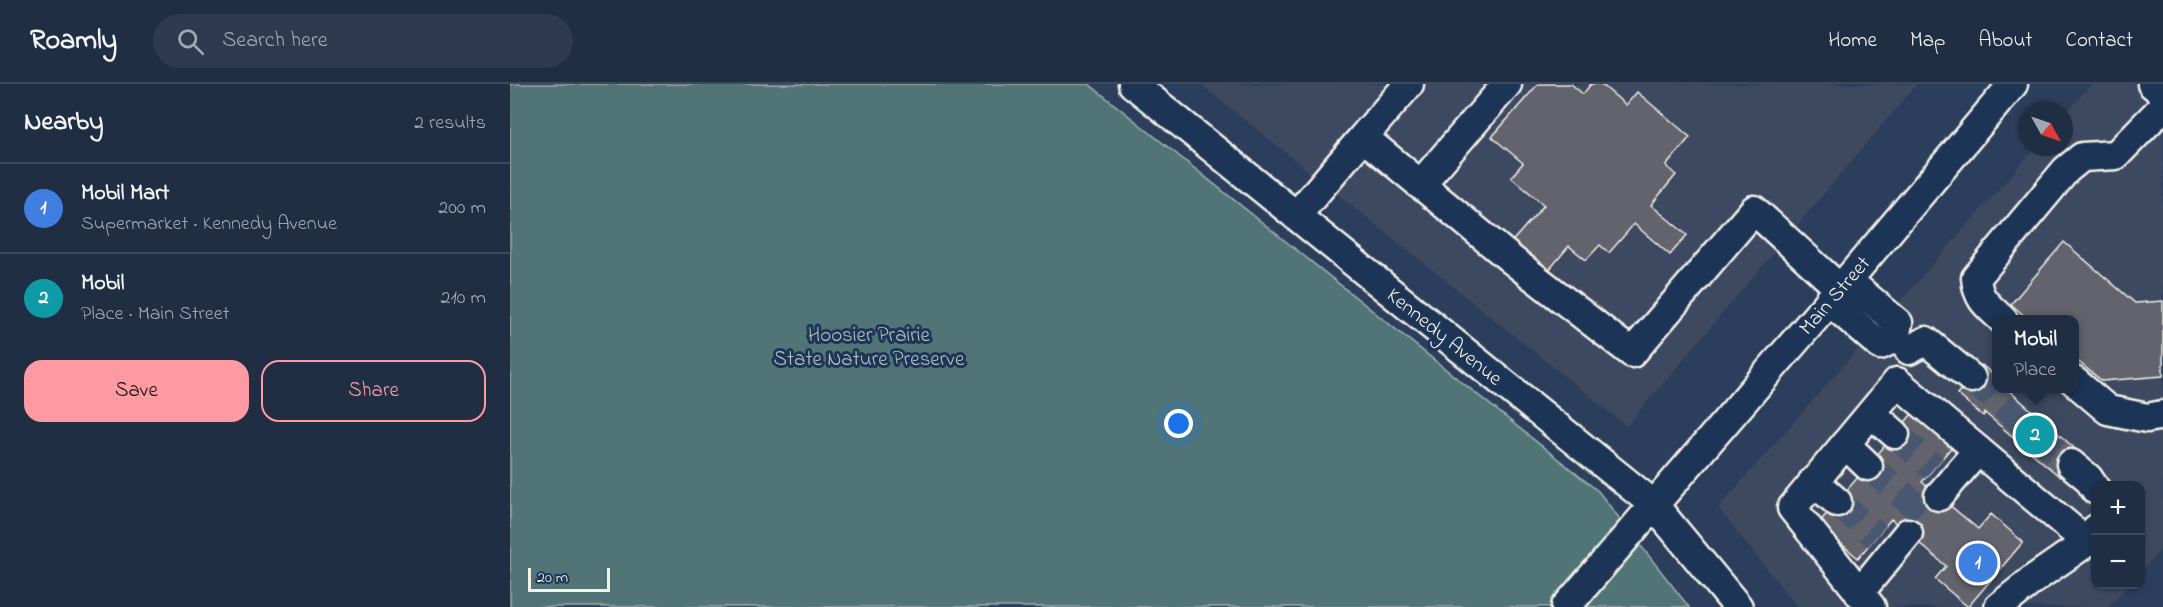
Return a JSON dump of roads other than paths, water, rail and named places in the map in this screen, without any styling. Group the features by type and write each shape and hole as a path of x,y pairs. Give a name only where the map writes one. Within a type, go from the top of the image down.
{"street":[{"name":"Kennedy Avenue","path":"1133,84 1653,504 1738,607"},
{"path":"1296,216 1409,84"},
{"path":"1420,185 1507,84"},
{"name":"Main Street","path":"1566,607 2013,84"},
{"path":"2152,84 2163,93"},
{"path":"1997,315 1983,302 1977,289 1976,278 2066,170 2082,157 2116,155 2163,107"},
{"path":"1363,137 1512,260 1632,353 1754,210 1839,290 1898,323 1902,344 1897,382 1792,508 1865,600 1893,540"},
{"path":"1902,344 1926,341 1971,378"},
{"path":"1897,382 1978,450 2091,535 1999,607"},
{"path":"2079,385 2108,410 2147,418 2163,415"},
{"path":"1871,413 1896,434"},
{"path":"1845,444 1868,466"},
{"path":"1941,482 1978,450"},
{"path":"2071,464 2091,482"},
{"path":"1813,481 1837,502"}],"tunnel":[{"path":"1971,378 2071,464"},
{"path":"1895,434 1934,468"},
{"path":"1868,466 1924,513"},
{"path":"1837,502 1877,536"}],"place":[{"name":"Mobil","path":"2035,435"},
{"name":"Mobil Mart","path":"1978,563"}],"park label":[{"name":"Hoosier Prairie State Nature Preserve","path":"869,346"}]}
